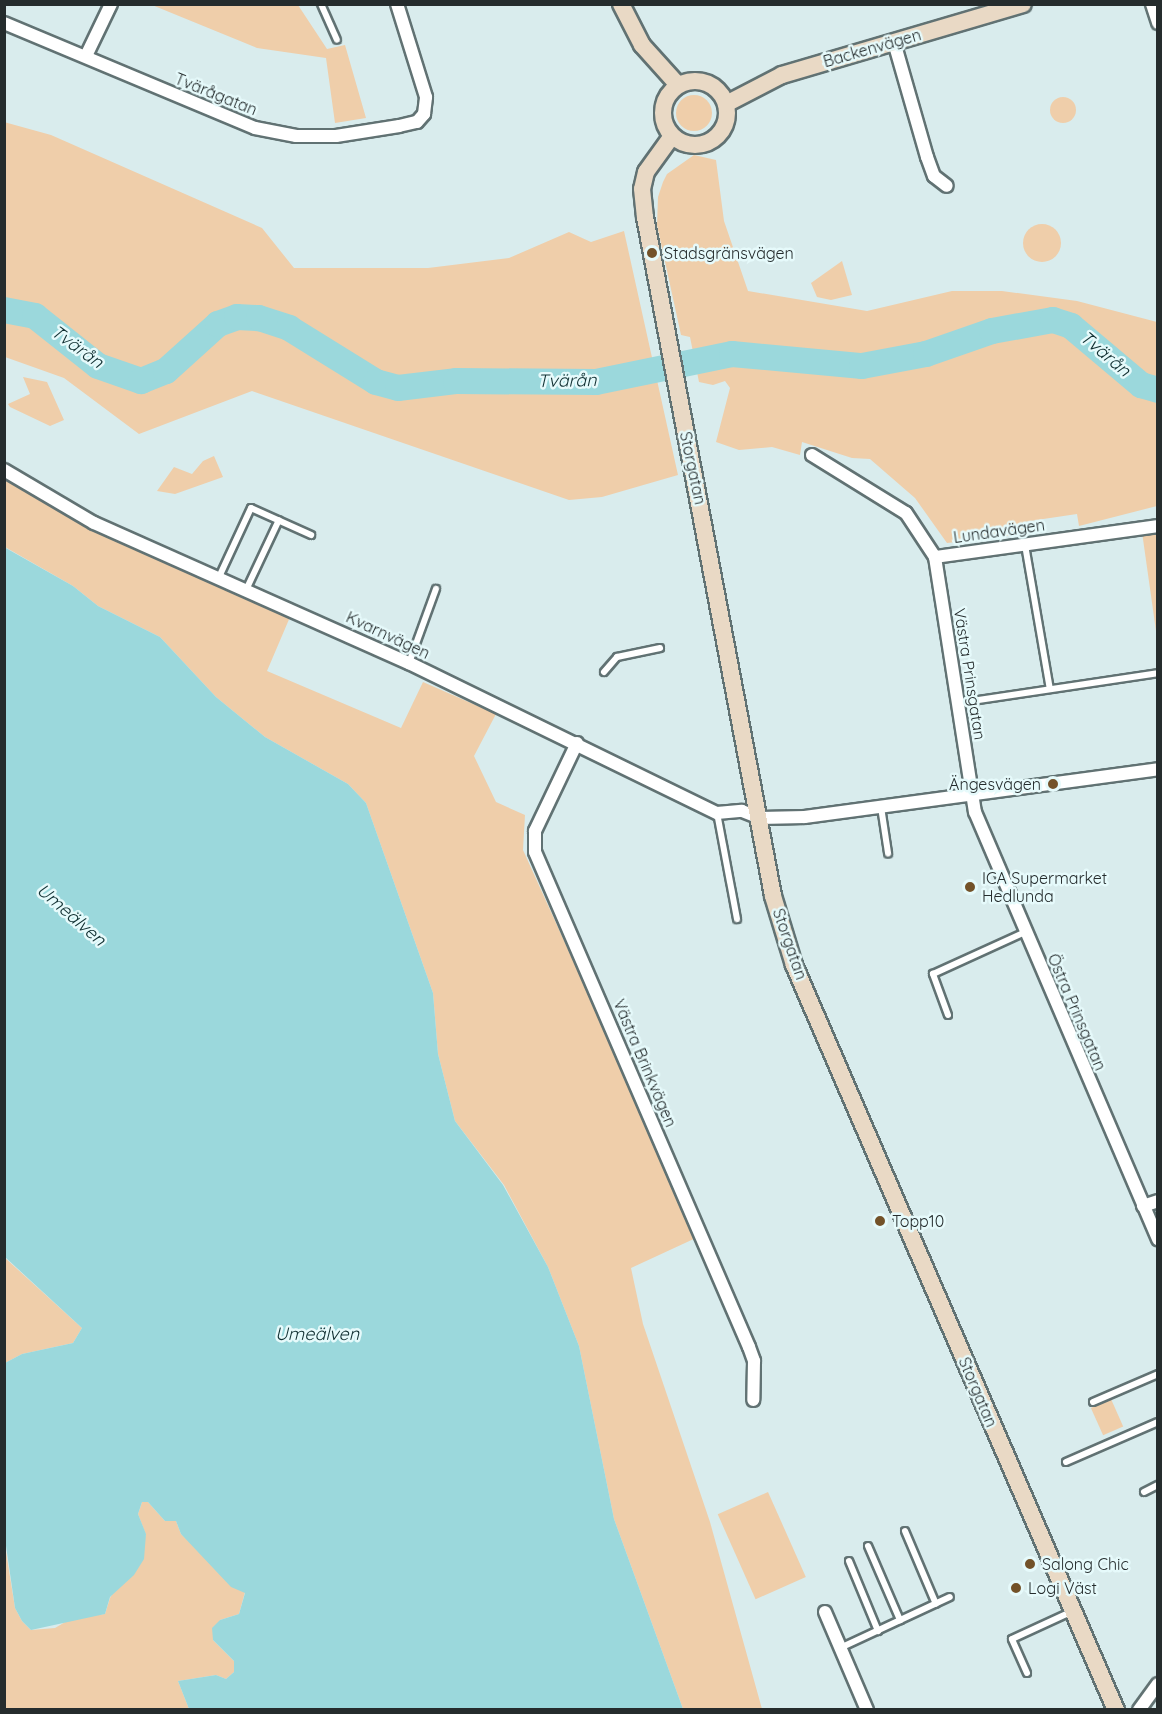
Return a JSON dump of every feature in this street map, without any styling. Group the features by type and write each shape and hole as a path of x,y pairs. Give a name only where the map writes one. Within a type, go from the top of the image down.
{"street":[{"path":"86,56 111,4"},
{"name":"Tvärågatan","path":"4,23 232,120 272,132 336,136 417,122 424,114 426,97 397,4"},
{"path":"621,4 642,45 678,85"},
{"name":"Backenvägen","path":"726,104 782,75 1023,4"},
{"path":"1152,4 1158,23"},
{"path":"894,42 927,157 934,176 947,186"},
{"path":"706,82 723,95 726,104 726,123 712,141 689,145 672,136 663,108 678,85 706,82"},
{"name":"Storgatan","path":"672,136 654,156 642,189 666,341 760,818 773,896 794,965 1116,1710"},
{"name":"Lundavägen","path":"812,455 906,513 935,557 1158,526"},
{"name":"Kvarnvägen","path":"4,470 89,521 409,663 577,742 717,813 742,811 760,818"},
{"name":"Västra Prinsgatan","path":"935,557 972,796"},
{"name":"Västra Brinkvägen","path":"577,742 535,831 535,852 749,1347 754,1361 753,1400"},
{"path":"760,818 805,817 972,796 1158,768"},
{"name":"Östra Prinsgatan","path":"972,796 979,836 1025,932 1158,1239"},
{"path":"1143,1206 1158,1201"},
{"path":"825,1612 867,1710"},
{"path":"1139,1710 1158,1684"}],"lane":[{"path":"321,4 337,40"},
{"path":"219,577 251,508 311,535"},
{"path":"246,590 279,520"},
{"path":"1025,544 1050,689"},
{"path":"409,663 436,590"},
{"path":"604,672 617,657 660,648"},
{"path":"958,703 1158,673"},
{"path":"881,807 888,853"},
{"path":"717,813 737,919"},
{"path":"948,1015 933,974 1025,932"},
{"path":"1093,1402 1158,1374"},
{"path":"1066,1462 1158,1422"},
{"path":"1144,1492 1158,1485"},
{"path":"905,1531 936,1604"},
{"path":"868,1546 900,1620"},
{"path":"849,1561 878,1630"},
{"path":"840,1648 950,1598"},
{"path":"1027,1673 1012,1639 1074,1610"}],"shaded area":[{"path":"152,5 298,5 327,49 345,45 366,118 335,123 326,58 257,48"},
{"path":"694,95 706,101 712,113 706,125 694,131 682,125 676,113 682,101"},
{"path":"1063,97 1072,101 1076,110 1072,119 1063,123 1054,119 1050,110 1054,101"},
{"path":"4,122 51,135 262,228 294,268 428,268 509,258 569,232 591,242 624,231 678,475 602,497 569,500 252,391 139,434 64,378 5,357"},
{"path":"694,155 716,160 724,221 748,291 867,311 952,291 1002,291 1077,301 1157,322 1157,506 1079,526 1077,514 1023,522 1024,534 947,543 915,498 870,459 852,458 802,442 800,455 772,447 739,450 716,442 730,388 725,381 713,385 699,382 690,337 681,335 657,225 658,197 667,174"},
{"path":"1042,224 1055,230 1061,243 1055,256 1042,262 1029,256 1023,243 1029,230"},
{"path":"842,261 852,295 831,300 817,297 811,283"},
{"path":"23,377 47,382 64,420 50,426 10,407 8,404 30,394"},
{"path":"214,456 223,477 175,494 157,491 174,467 192,474 203,461"},
{"path":"4,470 55,504 293,610 267,671 401,728 423,682 496,714 474,756 496,802 525,815 523,850 698,1237 631,1268 643,1324 710,1522 762,1709 683,1709 614,1519 579,1346 548,1267 504,1185 455,1121 438,1054 433,993 366,803 348,784 265,737 216,697 160,637 98,606 73,586 5,547"},
{"path":"1157,529 1157,638 1142,532"},
{"path":"4,1257 82,1328 73,1343 22,1354 5,1363"},
{"path":"1111,1399 1123,1426 1103,1435 1091,1408"},
{"path":"768,1492 806,1577 756,1599 718,1514"},
{"path":"142,1502 148,1502 165,1521 176,1521 181,1534 245,1592 239,1614 220,1620 213,1640 234,1661 234,1672 226,1679 216,1675 178,1681 189,1709 5,1709 4,1539 15,1608 22,1621 31,1630 55,1628 72,1618 105,1614 110,1598 146,1535 138,1514"}],"water":[{"name":"Umeälven","path":"4,547 73,586 98,606 160,637 216,697 265,737 348,784 366,803 433,993 438,1054 455,1121 503,1185 548,1267 579,1346 614,1519 683,1709 189,1709 178,1681 216,1675 226,1679 234,1672 234,1661 213,1640 212,1628 220,1620 239,1614 245,1593 231,1587 181,1534 176,1521 165,1521 148,1502 142,1502 138,1514 146,1534 144,1559 134,1575 110,1597 105,1614 31,1630 22,1621 15,1608 5,1539 5,1363 22,1354 73,1343 82,1328 5,1257"}],"waterway":[{"name":"Tvärån","path":"4,310 35,316 98,366 141,381 166,371 218,324 237,317 259,318 289,328 376,382 398,388 456,381 596,382 732,354 862,366 926,354 992,331 1053,320 1071,326 1141,385 1158,390"}],"place":[{"name":"Stadsgränsvägen","path":"652,253"},
{"name":"Ängesvägen","path":"1053,784"},
{"name":"ICA Supermarket Hedlunda","path":"970,887"},
{"name":"Topp10","path":"880,1221"},
{"name":"Salong Chic","path":"1030,1564"},
{"name":"Logi Väst","path":"1016,1588"}]}
